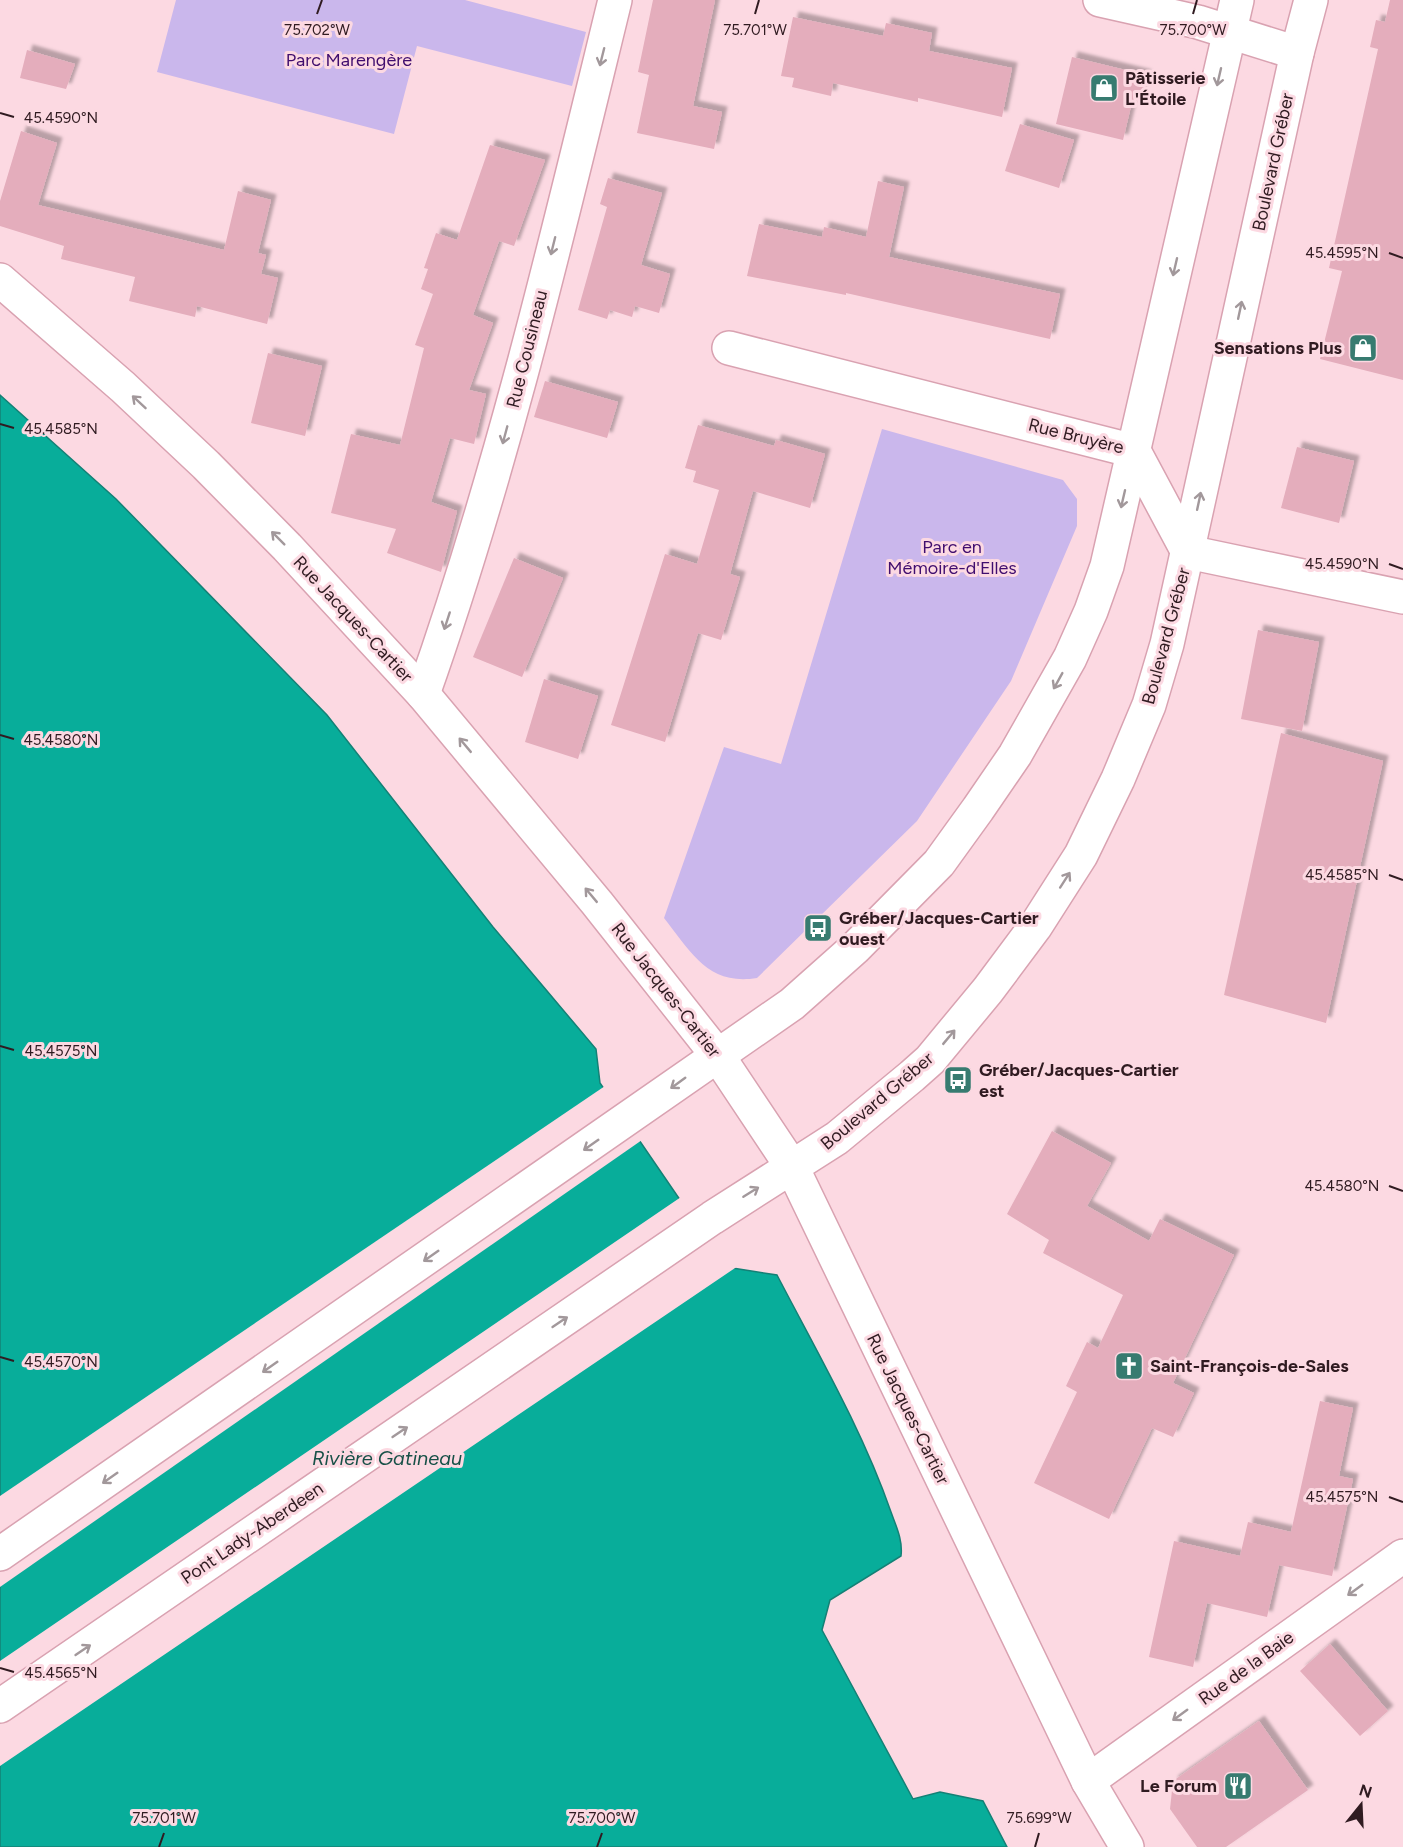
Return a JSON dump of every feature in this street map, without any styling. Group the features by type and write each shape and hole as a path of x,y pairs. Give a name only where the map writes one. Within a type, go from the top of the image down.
{"main road":[{"name":"Rue Cousineau","path":"423,694 501,452 615,0"},
{"path":"1100,0 1198,22 1296,52"},
{"path":"0,1554 792,1004 855,948 939,862 1015,755 1070,658 1091,611 1107,566 1237,0"},
{"name":"Boulevard Gréber","path":"712,1218 853,1125 930,1060 988,990 1041,918 1081,855 1118,779 1149,705 1167,644 1296,52 1311,0"},
{"name":"Rue Jacques-Cartier","path":"0,280 123,387 206,465 287,547 423,694 597,903 718,1056 792,1167 1089,1781 1127,1847"},
{"name":"Rue Bruyère","path":"729,348 1134,451 1188,552"},
{"path":"1188,552 1403,597"},
{"name":"Pont Lady-Aberdeen","path":"0,1706 712,1218"},
{"name":"Rue de la Baie","path":"1089,1781 1403,1556"}],"green space":[{"name":"Parc Marengère","path":"176,0 465,0 586,32 572,86 417,46 394,134 157,72"},
{"name":"Parc en Mémoire-d'Elles","path":"882,429 1063,480 1077,499 1077,526 1011,681 917,821 757,978 726,977 702,964 664,918 724,747 781,764"}],"water":[{"name":"Rivière Gatineau","path":"0,395 116,499 327,715 493,927 596,1049 600,1083 726,1267 777,1275 867,1451 899,1533 901,1544 901,1556 830,1600 822,1630 913,1799 940,1792 983,1801 1007,1847 0,1847"}],"pier":[{"path":"605,1086 642,1140 0,1587 0,1496"},
{"path":"681,1197 728,1265 738,1266 0,1766 0,1661"}],"building":[{"path":"653,0 715,0 693,106 722,112 714,149 637,133 649,75 638,72"},
{"path":"1390,0 1403,0 1403,380 1320,359 1342,271 1329,268 1378,49 1370,47 1376,20 1385,22"},
{"path":"793,17 883,36 886,23 932,33 929,51 1012,68 1002,117 918,98 918,102 833,83 831,96 792,87 794,78 781,76"},
{"path":"27,50 75,64 66,89 20,78"},
{"name":"Pâtisserie L'Étoile","path":"1072,57 1146,75 1139,103 1132,102 1123,140 1056,124"},
{"path":"1020,124 1074,140 1059,188 1005,171"},
{"path":"21,131 57,143 38,205 224,250 238,191 271,200 258,253 266,255 261,274 278,278 267,324 197,306 195,317 129,301 135,277 61,259 64,246 0,226 0,201"},
{"path":"490,145 545,160 514,246 499,241 473,315 493,323 469,390 486,394 474,444 450,438 431,502 457,511 441,572 387,553 396,529 331,513 351,434 400,445 424,348 415,345 433,294 421,289 428,269 424,268 436,233 457,240"},
{"path":"608,178 662,193 641,265 670,274 659,313 635,306 632,317 610,310 607,319 578,310 607,207 600,204"},
{"path":"878,181 904,187 889,257 1060,294 1050,339 846,293 846,295 747,276 759,224 822,237 824,227 866,237"},
{"path":"268,353 322,366 305,436 251,423"},
{"path":"545,381 618,402 607,438 534,417"},
{"path":"698,425 774,446 776,440 825,454 810,508 753,491 730,574 740,577 721,640 698,633 665,742 611,725 665,554 697,564 719,490 693,482 696,471 685,468"},
{"path":"1297,447 1354,461 1339,523 1281,508"},
{"path":"514,558 563,578 522,677 473,657"},
{"path":"1258,630 1319,642 1302,731 1241,719"},
{"path":"544,679 598,696 578,759 525,742"},
{"path":"1281,733 1383,761 1326,1023 1224,995"},
{"name":"Saint-François-de-Sales","path":"1052,1131 1111,1163 1087,1206 1149,1241 1160,1219 1234,1255 1173,1383 1194,1393 1173,1437 1152,1428 1109,1519 1034,1483 1077,1392 1066,1386 1087,1342 1098,1348 1123,1295 1043,1253 1049,1240 1007,1214"},
{"path":"1320,1401 1353,1408 1339,1476 1353,1479 1332,1576 1279,1565 1267,1617 1207,1603 1193,1667 1149,1657 1174,1541 1240,1556 1248,1522 1291,1532"},
{"path":"1330,1644 1388,1711 1360,1736 1300,1671"},
{"name":"Le Forum","path":"1259,1721 1308,1790 1226,1847 1197,1847 1170,1809 1173,1781"}],"place":[{"name":"Pâtisserie L'Étoile","path":"1104,88"},
{"name":"Sensations Plus","path":"1363,348"},
{"name":"Gréber/Jacques-Cartier ouest","path":"818,928"},
{"name":"Gréber/Jacques-Cartier est","path":"958,1080"},
{"name":"Saint-François-de-Sales","path":"1129,1366"},
{"name":"Le Forum","path":"1238,1786"}]}
